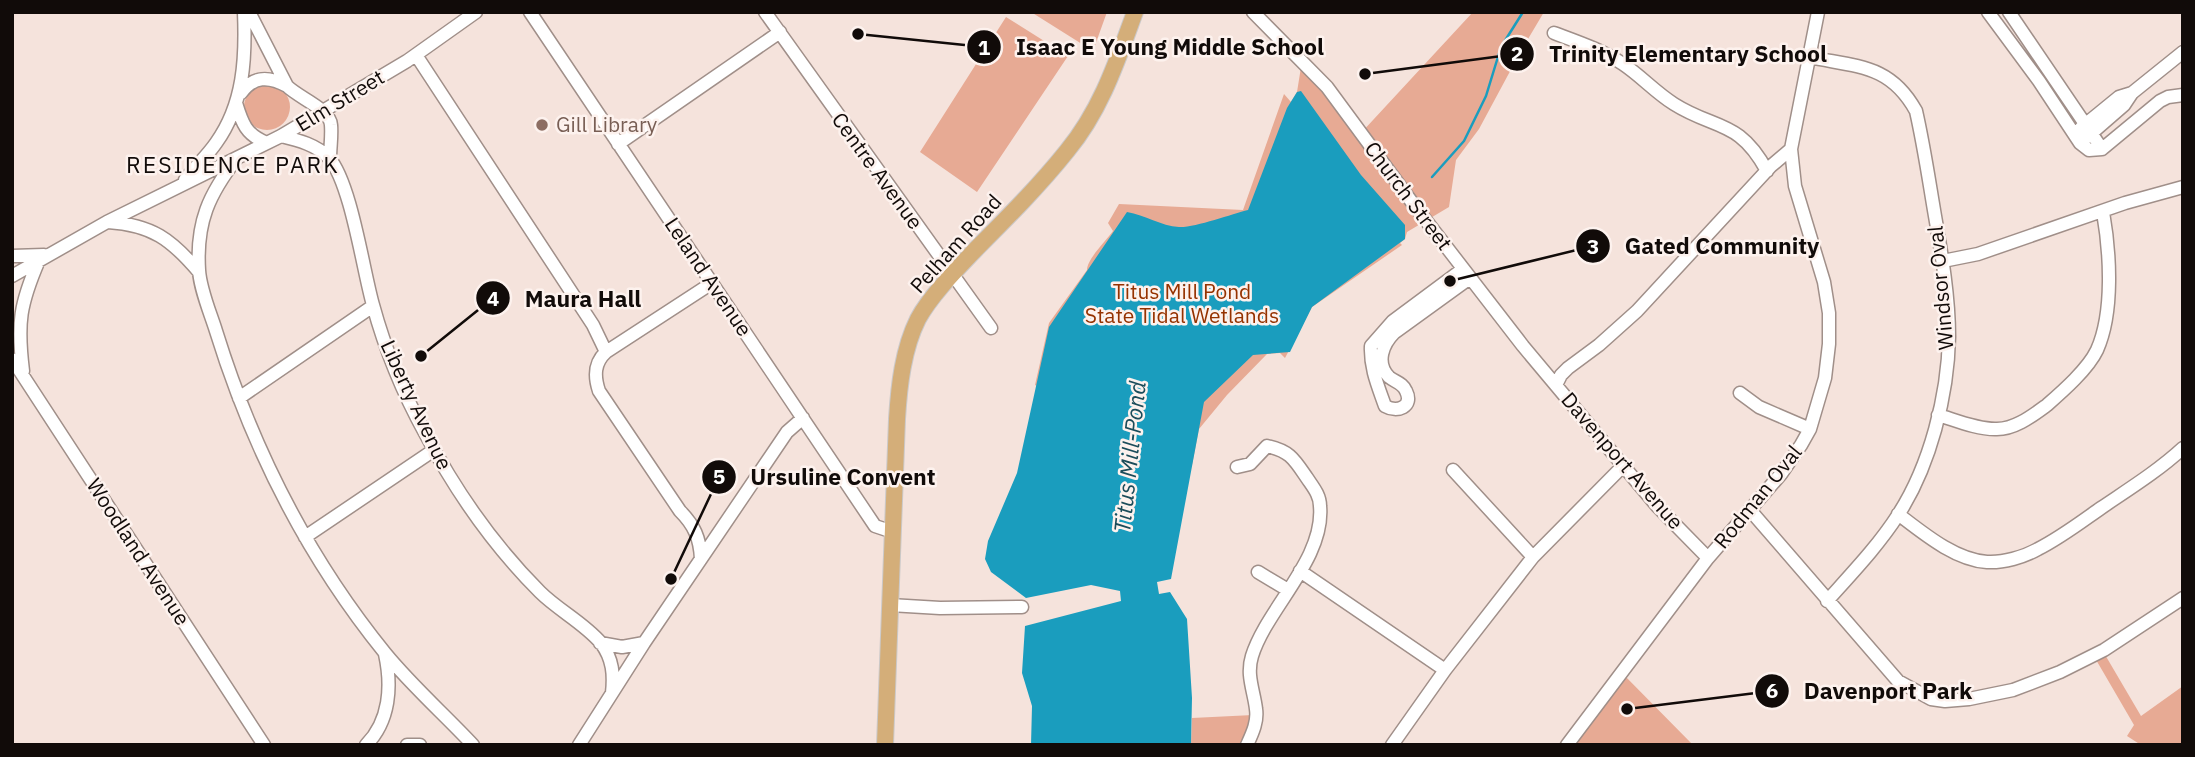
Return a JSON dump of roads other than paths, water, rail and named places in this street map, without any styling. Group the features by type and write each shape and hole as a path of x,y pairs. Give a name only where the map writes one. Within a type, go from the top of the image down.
{"main road":[{"name":"Pelham Road","path":"885,745 899,395 905,361 918,319 951,275 1044,179 1087,124 1111,76 1135,12"}],"street":[{"path":"247,12 287,86"},
{"path":"247,12 245,55 238,99 243,127 255,138 267,143"},
{"name":"Elm Street","path":"12,276 107,222 281,136 415,55 476,12"},
{"name":"Leland Avenue","path":"530,12 876,526 893,532"},
{"name":"Centre Avenue","path":"765,12 991,328"},
{"name":"Church Street","path":"1253,12 1327,88 1556,385"},
{"path":"1791,149 1818,12"},
{"path":"1988,12 2039,80 2077,138 2089,150 2102,149 2160,101 2183,95"},
{"path":"2010,12 2102,149"},
{"path":"618,144 780,32"},
{"path":"1554,33 1586,45 1621,63 1676,106 1731,129 1747,142 1767,171"},
{"path":"2077,138 2124,105 2132,93 2183,52"},
{"path":"415,55 593,325 606,352"},
{"name":"Windsor Oval","path":"1809,57 1882,74 1895,82 1908,96 1916,111 1942,261 1949,335 1947,365 1938,415 1923,466 1898,514 1863,562 1827,601"},
{"path":"182,184 218,140 247,85 256,80 277,80 324,111"},
{"name":"Liberty Avenue","path":"324,111 331,122 330,159 345,190 373,306 401,382 434,450 476,517 514,563 541,593 600,643 612,666 612,693"},
{"path":"281,136 312,146 330,159"},
{"name":"Davenport Avenue","path":"1708,558 1657,506 1556,385 1568,368 1637,311 1767,171 1791,149"},
{"name":"Rodman Oval","path":"1708,558 1781,474 1810,429 1825,378 1829,313 1824,282 1795,186 1791,149"},
{"path":"237,158 212,193 205,209 201,228 199,272 239,398 261,452 305,537 385,653 473,745"},
{"path":"1942,261 1978,254 2151,195 2183,187"},
{"path":"1938,415 1994,429 2008,428 2041,409 2065,390 2096,351 2104,326 2109,245 2103,212"},
{"path":"107,222 128,223 155,231 171,242 199,272"},
{"path":"12,256 45,257 23,300 20,318 24,375"},
{"path":"1467,273 1385,342 1382,365 1388,376 1403,386 1408,393 1408,401 1405,407 1398,410 1385,406 1372,370 1371,346 1393,321 1467,273"},
{"path":"701,559 701,545 692,523 680,511 599,391 595,379 596,366 606,352 712,283"},
{"path":"239,398 373,306"},
{"name":"Woodland Avenue","path":"12,359 264,745"},
{"path":"1740,393 1759,407 1810,429"},
{"path":"579,745 644,643 787,432 803,418"},
{"path":"1237,467 1250,464 1267,446 1284,450 1317,491 1321,506 1319,527 1300,570 1254,649 1250,663 1256,723 1247,745"},
{"path":"1898,514 1921,532 1969,559 1988,562 2013,559 2037,550 2068,531 2159,469 2183,448"},
{"path":"305,537 434,450"},
{"path":"1392,745 1445,670 1533,557 1623,466"},
{"path":"1453,470 1533,557"},
{"path":"1750,510 1898,681 1931,699 1969,699 2013,690 2060,672 2104,650 2183,598"},
{"path":"692,523 712,526 724,524"},
{"path":"1567,745 1708,558"},
{"path":"1300,570 1445,670"},
{"path":"1258,572 1288,590"},
{"path":"890,605 940,608 1022,607"},
{"path":"600,643 622,647 644,643"},
{"path":"366,745 380,726 388,698 391,683 385,653"},
{"path":"407,745 420,745"}],"water":[{"name":"Titus Mill-Pond","path":"1301,91 1361,175 1405,225 1405,239 1312,307 1290,352 1253,355 1204,402 1171,579 1157,582 1159,594 1170,592 1187,619 1192,698 1191,745 1031,745 1032,706 1022,673 1025,626 1121,601 1120,591 1091,585 1026,598 991,572 985,559 988,541 1017,473 1049,327 1127,212 1166,225 1186,227 1248,210 1287,108 1297,92"}],"waterway":[{"path":"1432,177 1464,141 1486,96 1501,47 1523,12"}],"place":[{"name":"Isaac E Young Middle School","path":"858,34"},
{"name":"Trinity Elementary School","path":"1365,74"},
{"name":"Gill Library","path":"542,125"},
{"name":"Gated Community","path":"1450,281"},
{"name":"Maura Hall","path":"421,356"},
{"name":"Ursuline Convent","path":"671,579"},
{"name":"Davenport Park","path":"1627,709"}],"district":[{"name":"RESIDENCE PARK","path":"233,165"}],"park label":[{"name":"Titus Mill Pond State Tidal Wetlands","path":"1182,304"}]}
